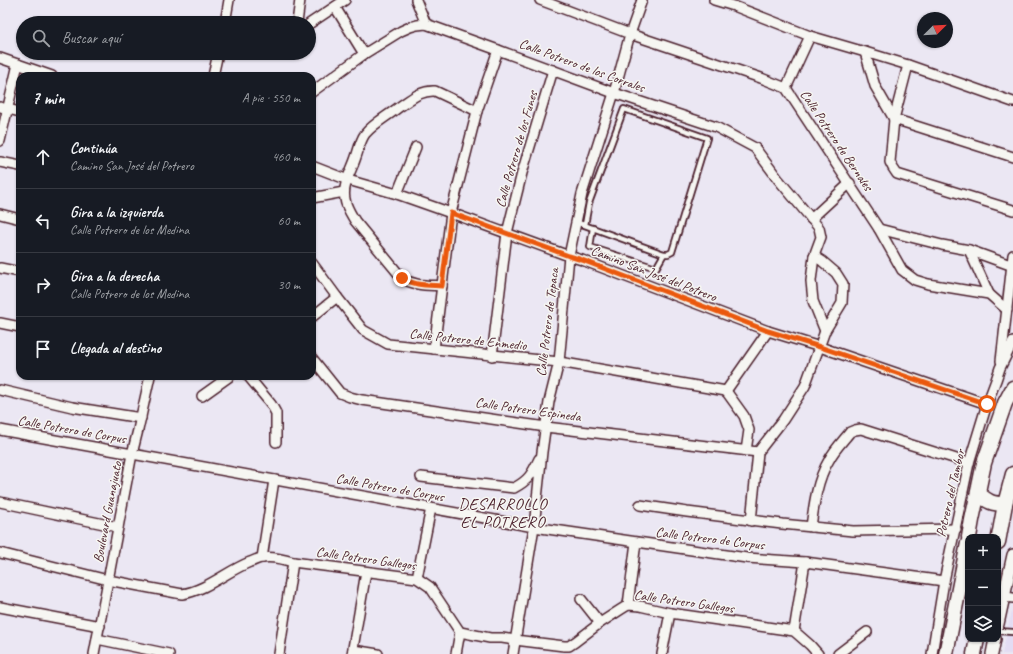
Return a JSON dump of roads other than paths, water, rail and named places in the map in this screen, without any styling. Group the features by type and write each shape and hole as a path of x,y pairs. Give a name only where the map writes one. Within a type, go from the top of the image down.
{"main road":[{"path":"970,534 984,463 1005,403 1013,388"},
{"path":"999,534 1005,504 1013,474"},
{"path":"978,493 991,503 1005,504"},
{"path":"946,654 965,557"},
{"path":"953,615 965,610"},
{"path":"974,654 976,642"}],"street":[{"path":"226,16 229,0"},
{"path":"298,16 300,0"},
{"path":"316,19 345,0"},
{"path":"316,89 364,54 401,31 410,27 426,24 416,0"},
{"name":"Calle Potrero de Bernales","path":"540,0 630,34 761,78 786,88 880,229 902,270 915,280 928,284 989,294"},
{"name":"Calle Potrero de Tepaca","path":"513,654 534,527 549,402 559,362 569,256 580,224 582,194 614,93 630,34 642,0"},
{"path":"714,0 734,6 810,36 908,65 1013,102"},
{"path":"335,7 364,54"},
{"name":"Calle Potrero de los Corrales","path":"426,24 614,93 716,127 755,148 778,179 820,228 821,237 814,256"},
{"path":"786,88 810,36"},
{"path":"434,349 451,213 477,111 498,50"},
{"path":"865,52 875,86 894,118 1013,157"},
{"path":"0,58 41,72"},
{"path":"215,72 217,60"},
{"path":"0,141 4,108 18,64"},
{"path":"908,65 894,118 890,162 897,174 1013,210"},
{"name":"Calle Potrero de los Funes","path":"492,356 507,234 522,173 553,70"},
{"path":"442,286 416,284 408,282 402,278 355,221 349,211 344,192 364,135 375,125 416,95 424,92 435,91 477,111"},
{"path":"4,108 16,111"},
{"path":"397,194 416,147"},
{"path":"0,162 16,165"},
{"name":"Camino San José del Potrero","path":"316,168 348,180 397,194 582,260 768,331 820,347 987,404"},
{"path":"811,219 850,183"},
{"path":"316,197 344,192"},
{"path":"0,214 16,218"},
{"path":"880,229 942,245 970,250 1012,266"},
{"path":"970,250 989,294 1007,310"},
{"path":"1000,368 1013,255"},
{"path":"751,520 758,452 783,420 805,386 825,331 842,303 843,284 836,273 814,256 811,281 814,301 825,331"},
{"path":"0,268 16,271"},
{"name":"Calle Potrero de Enmedio","path":"316,269 336,297 363,330 388,344 559,362 726,390"},
{"path":"316,314 336,297"},
{"path":"0,323 16,326"},
{"path":"746,451 749,430 744,416 726,390 768,331"},
{"name":"Potrero del Tambor","path":"932,654 948,560 955,534 969,463 1000,368 1013,342"},
{"name":"Calle Potrero Espineda","path":"316,363 340,393 362,400 546,427 758,452"},
{"name":"Boulevard Guanajuato","path":"94,654 133,450 149,380"},
{"path":"202,396 224,380"},
{"path":"251,380 271,404 276,413 276,442"},
{"path":"0,390 72,407 141,418"},
{"name":"Calle Potrero de Corpus","path":"0,430 133,450 274,480 534,527 747,558 805,562 944,581"},
{"path":"811,527 820,478 828,460 850,432 861,430 969,463"},
{"path":"421,477 514,488 522,484 532,474 542,452"},
{"path":"962,496 984,463"},
{"path":"262,558 274,480"},
{"path":"0,502 118,527"},
{"path":"640,505 751,520 853,531 955,534"},
{"path":"417,578 431,508"},
{"path":"628,605 636,542"},
{"name":"Calle Potrero Gallegos","path":"0,553 108,580 182,594 200,589 242,565 262,558 280,558 293,562 417,578 430,587 460,632 490,638 502,638 564,646 569,646 628,605 640,606 670,613 794,631"},
{"path":"1001,617 1009,597 1008,580 1013,555"},
{"path":"279,654 293,562"},
{"path":"805,562 794,631 818,654"},
{"path":"366,572 353,652 378,654"},
{"path":"581,599 600,623"},
{"path":"0,607 100,626"},
{"path":"662,654 670,613"},
{"path":"456,654 460,632"},
{"path":"838,654 866,632"},
{"path":"97,639 169,654"},
{"path":"992,654 994,642"}],"lane":[{"path":"624,110 707,138 672,252 664,254 580,224 624,110"},
{"path":"593,228 590,247 656,268 664,254"},
{"path":"1001,631 1013,632"}],"district":[{"name":"DESARROLLO EL POTRERO","path":"503,512"}]}
